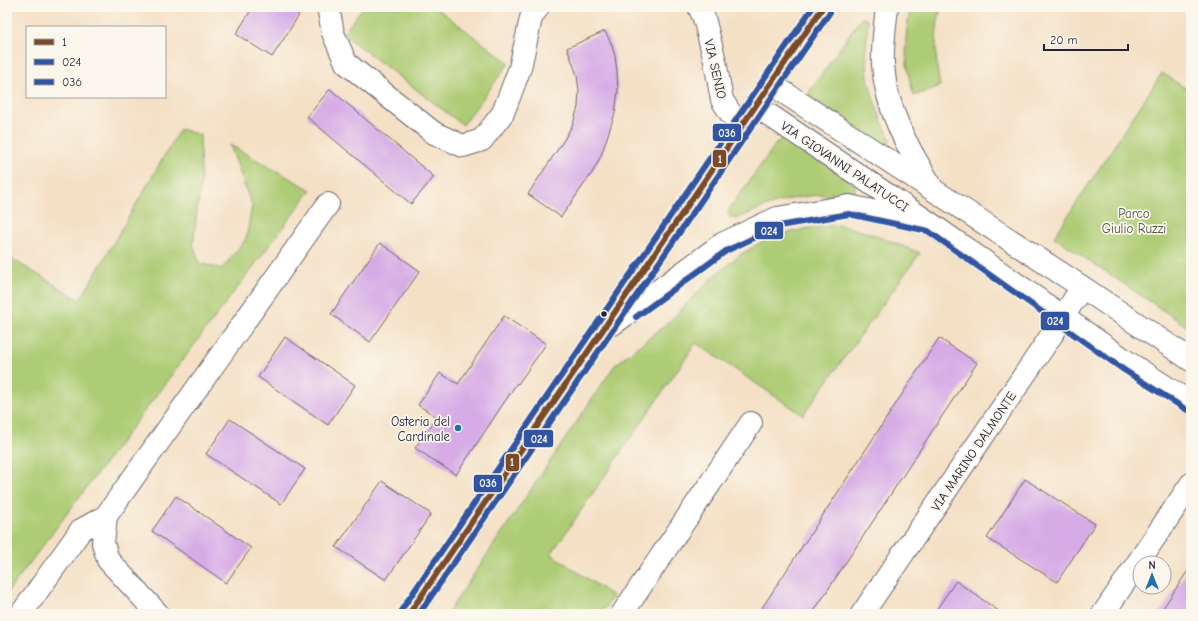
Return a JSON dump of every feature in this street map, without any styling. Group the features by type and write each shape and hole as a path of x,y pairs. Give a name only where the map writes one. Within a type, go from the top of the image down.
{"street":[{"path":"328,7 334,33 346,63 434,132 463,146 482,140 504,113 520,68 531,18 538,7"},
{"name":"VIA SENIO","path":"699,7 704,18 716,61 722,100 731,114 743,125"},
{"path":"409,614 824,7"},
{"path":"887,7 883,42 883,66 890,106 902,136 933,189"},
{"path":"771,84 933,189 1191,360"},
{"name":"VIA GIOVANNI PALATUCCI","path":"756,106 931,224 1129,363 1191,403"},
{"path":"21,614 81,530 106,516 328,204"},
{"path":"599,335 722,244 776,218 849,206 931,224"},
{"name":"VIA MARINO DALMONTE","path":"862,614 1064,317 1082,287"},
{"path":"622,614 751,423"},
{"path":"1103,614 1191,484"},
{"path":"106,516 103,543 108,560 158,614"}],"green space":[{"path":"363,7 435,7 509,63 463,125 343,34"},
{"path":"911,7 941,7 936,37 937,66 940,86 914,96 906,52 908,18"},
{"path":"861,18 868,20 866,50 868,77 873,98 890,139 889,145 886,147 809,97 810,91"},
{"name":"Parco Giulio Ruzzi","path":"1162,73 1191,92 1191,329 1054,237"},
{"path":"180,129 200,135 201,180 193,244 199,263 222,269 246,239 252,206 230,145 311,190 7,593 7,256 80,300"},
{"path":"786,138 855,185 855,193 843,197 819,195 787,200 766,206 737,219 732,218 728,212 730,208 778,141"},
{"path":"839,225 869,233 920,253 803,415 696,343 551,554 613,596 601,614 447,614 615,365 669,322 714,276 740,255 770,237 810,228"}],"building":[{"path":"253,7 286,7 299,15 272,57 236,34"},
{"path":"605,31 615,56 617,72 618,91 615,113 601,156 592,173 561,217 528,194 564,140 573,124 578,107 579,91 577,75 567,48"},
{"path":"330,89 434,177 411,204 307,117"},
{"path":"380,243 420,271 370,342 331,314"},
{"path":"504,316 546,344 518,384 517,383 456,475 415,448 437,417 418,405 440,373 458,384"},
{"path":"285,337 355,385 328,425 258,377"},
{"path":"939,338 977,363 812,614 758,614"},
{"path":"230,419 305,469 281,504 206,454"},
{"path":"1025,479 1095,524 1057,582 987,538"},
{"path":"382,481 431,514 386,580 336,547"},
{"path":"176,496 251,548 226,583 152,531"},
{"path":"1191,566 1191,614 1159,614"},
{"path":"956,581 1003,614 933,614"}],"transit line":[{"name":"036","path":"402,609 813,7"},
{"name":"1","path":"409,614 823,7"},
{"name":"024","path":"419,614 830,12"},
{"name":"024","path":"636,317 726,251 779,226 849,214 928,231 1124,370 1187,410"}],"place":[{"name":"Osteria del Cardinale","path":"458,428"}]}
